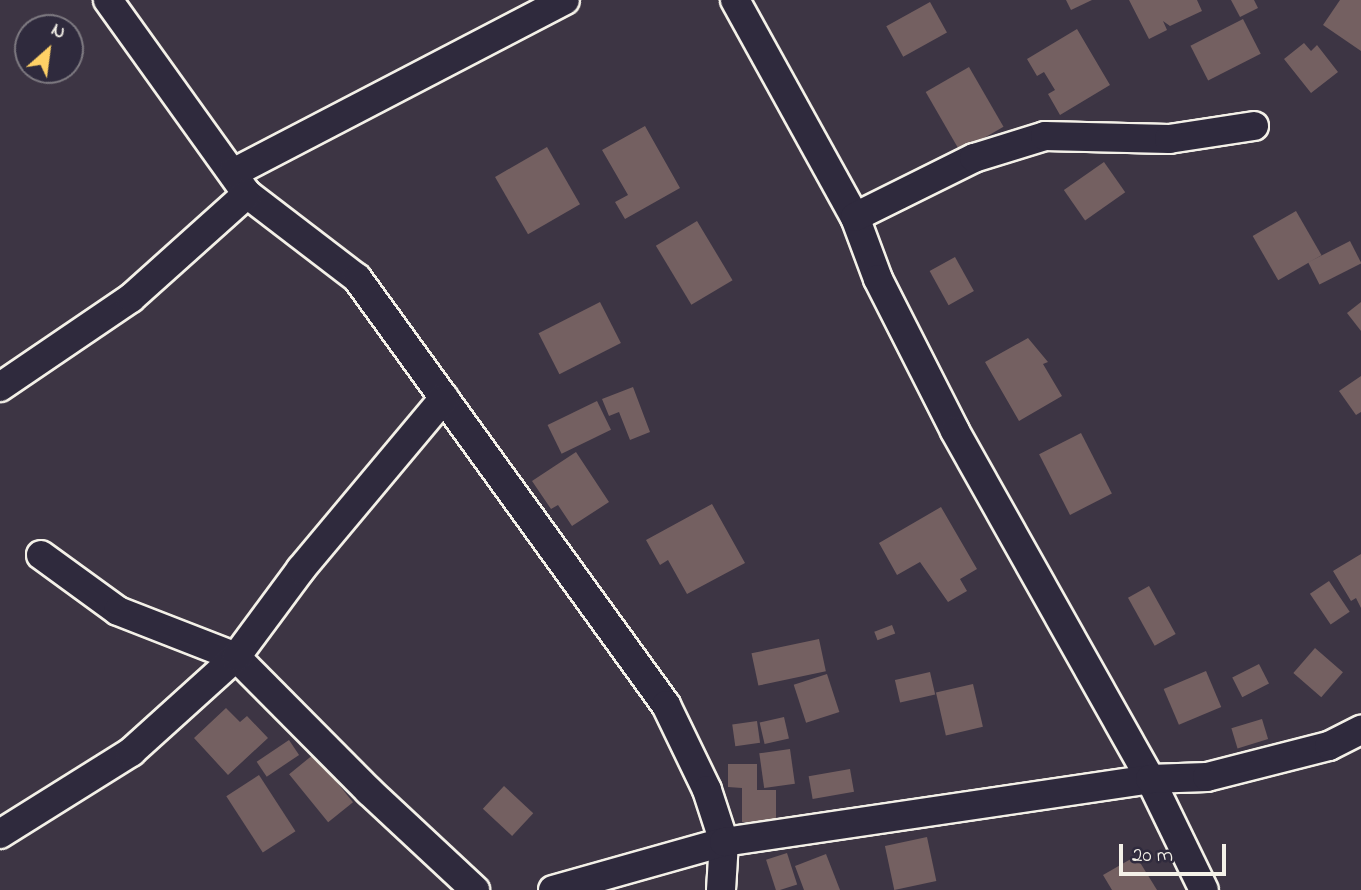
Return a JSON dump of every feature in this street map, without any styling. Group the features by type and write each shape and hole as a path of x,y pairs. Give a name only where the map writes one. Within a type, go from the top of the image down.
{"street":[{"path":"108,0 240,183 356,278 666,705 707,789 724,842 721,890"},
{"path":"0,387 131,298 240,183 565,0"},
{"path":"735,0 855,217 878,279 955,431 1150,779 1204,890"},
{"path":"855,217 974,158 1045,136 1108,134 1169,139 1254,126"},
{"path":"0,834 131,752 236,657 302,569 443,398"},
{"path":"41,555 118,611 236,657 369,791 475,890"},
{"path":"553,890 724,842 1150,779 1207,777 1329,746 1361,730"}],"building":[{"path":"1066,0 1092,0 1071,10"},
{"path":"1129,0 1197,0 1202,11 1170,26 1163,21 1167,30 1149,39"},
{"path":"1231,0 1254,0 1258,8 1240,17"},
{"path":"1340,0 1361,0 1361,51 1323,25"},
{"path":"930,2 947,33 903,57 886,26"},
{"path":"1243,19 1261,54 1208,81 1190,46"},
{"path":"1077,29 1110,85 1060,115 1048,94 1055,90 1044,72 1037,76 1027,59"},
{"path":"1304,43 1311,51 1317,45 1338,72 1311,93 1284,59"},
{"path":"969,67 1004,127 960,152 926,92"},
{"path":"645,126 680,188 625,219 615,202 628,195 602,150"},
{"path":"547,147 580,204 528,234 495,177"},
{"path":"1104,162 1125,192 1085,220 1064,190"},
{"path":"1296,211 1322,255 1278,280 1253,236"},
{"path":"697,221 733,280 691,305 656,246"},
{"path":"1350,241 1361,263 1319,285 1308,262"},
{"path":"955,257 974,291 949,305 930,271"},
{"path":"600,302 621,343 559,374 539,333"},
{"path":"1361,302 1361,331 1347,313"},
{"path":"1028,338 1048,362 1043,364 1062,396 1019,421 985,362"},
{"path":"1361,376 1361,412 1356,415 1339,391"},
{"path":"633,387 650,432 630,440 619,412 609,416 602,399"},
{"path":"597,401 611,430 562,454 548,425"},
{"path":"1081,433 1112,494 1070,515 1039,454"},
{"path":"576,452 609,502 572,526 558,505 551,509 532,481"},
{"path":"712,504 745,563 687,594 668,560 660,565 646,540"},
{"path":"941,507 977,569 960,579 967,591 948,602 920,562 897,575 879,543"},
{"path":"1361,554 1361,608 1356,598 1351,601 1333,571"},
{"path":"1329,581 1350,612 1331,625 1310,594"},
{"path":"1149,586 1176,634 1155,646 1128,598"},
{"path":"892,625 895,633 877,640 874,632"},
{"path":"819,639 826,671 758,686 752,653"},
{"path":"1315,648 1343,672 1321,697 1293,673"},
{"path":"1259,664 1269,684 1242,697 1232,678"},
{"path":"1206,671 1221,707 1179,725 1164,689"},
{"path":"930,672 935,694 900,703 895,680"},
{"path":"827,674 839,712 806,723 794,685"},
{"path":"973,684 983,727 946,735 936,693"},
{"path":"226,708 240,722 247,716 268,738 228,775 194,738"},
{"path":"784,717 789,738 765,744 760,723"},
{"path":"1262,719 1268,739 1238,748 1231,728"},
{"path":"757,721 760,743 735,746 732,724"},
{"path":"289,740 299,755 267,777 257,762"},
{"path":"790,749 795,784 764,788 759,753"},
{"path":"314,754 353,802 328,822 289,774"},
{"path":"728,764 757,764 757,790 776,790 776,822 742,822 742,788 728,787"},
{"path":"850,769 854,792 813,799 809,776"},
{"path":"259,775 295,831 263,852 226,796"},
{"path":"504,786 533,813 512,836 483,809"},
{"path":"927,837 936,881 894,890 885,846"},
{"path":"787,853 797,884 776,890 766,860"},
{"path":"826,854 840,890 804,890 795,866"},
{"path":"1136,856 1157,890 1112,890 1103,875"}]}
